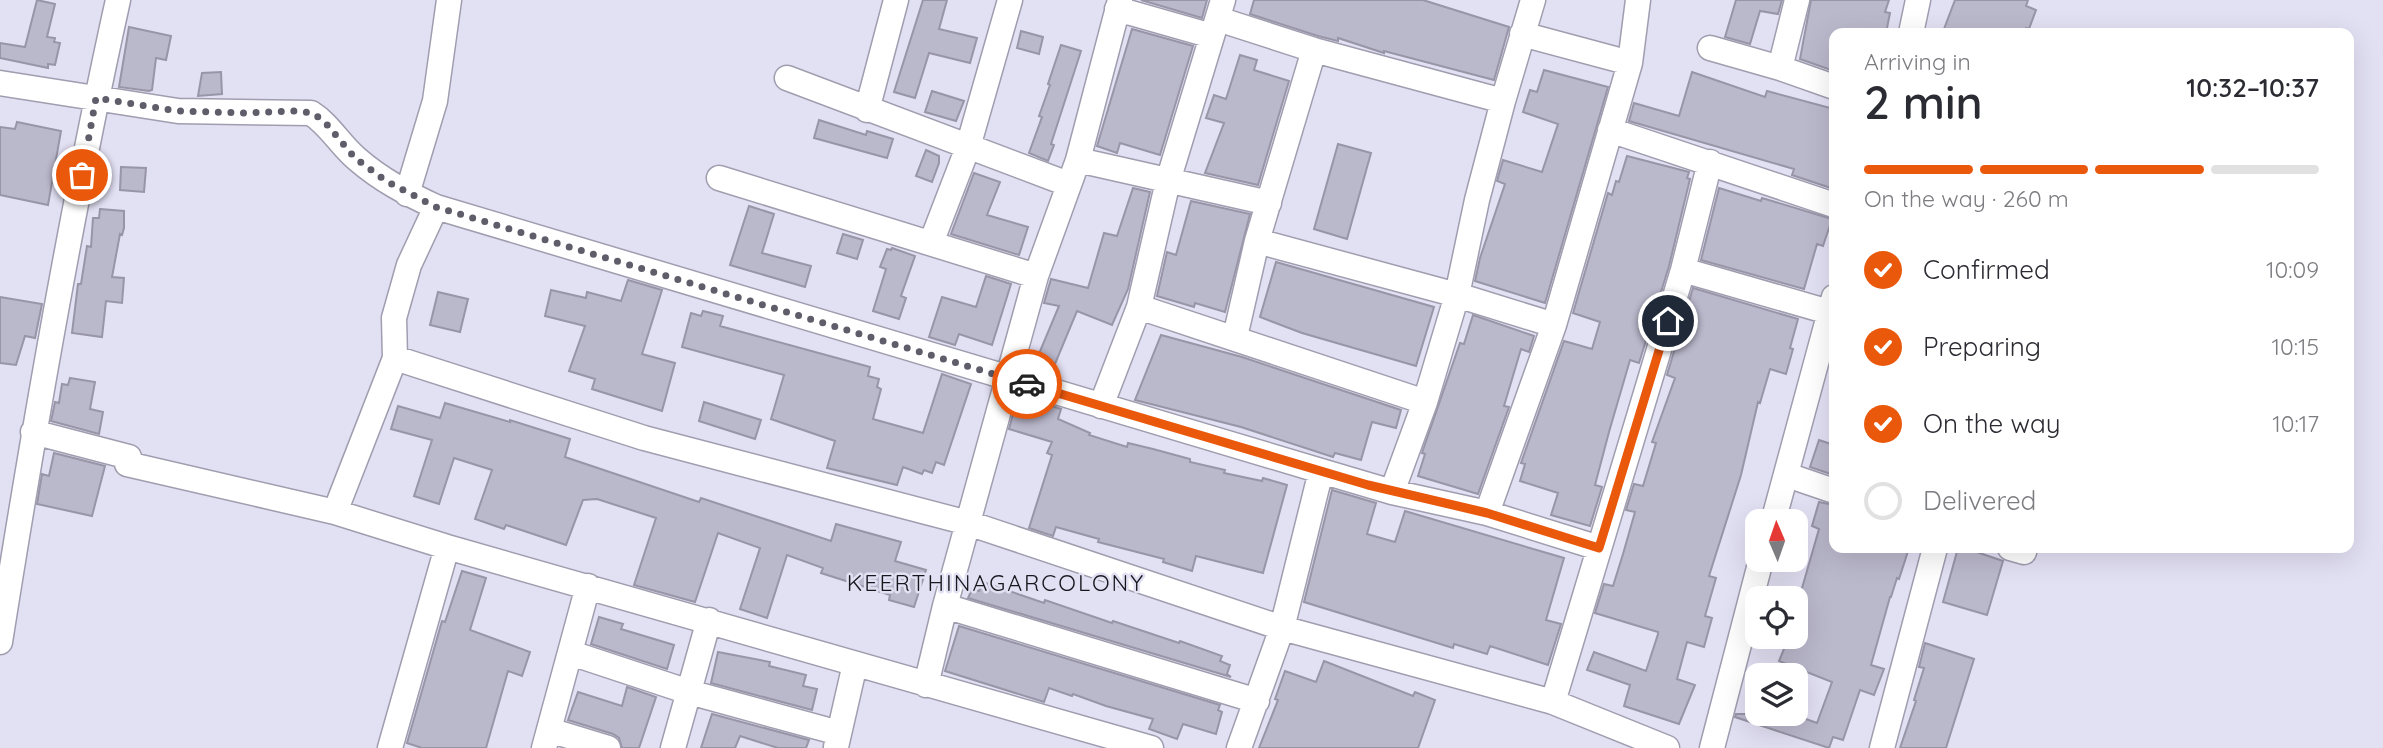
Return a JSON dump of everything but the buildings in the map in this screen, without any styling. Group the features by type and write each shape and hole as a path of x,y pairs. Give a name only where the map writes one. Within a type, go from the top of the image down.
{"street":[{"path":"0,642 33,432 96,98 118,0"},
{"path":"407,194 435,101 449,0"},
{"path":"867,110 896,0"},
{"path":"931,243 968,147 1010,0"},
{"path":"1392,492 1425,402 1457,295 1477,200 1533,0"},
{"path":"1487,513 1554,325 1630,63 1638,0"},
{"path":"1780,68 1797,0"},
{"path":"1912,28 1918,0"},
{"path":"926,685 945,606 1036,276 1077,160 1119,5 1218,19 1314,50 1503,101"},
{"path":"1101,406 1139,307 1168,181 1218,19"},
{"path":"1522,34 1630,63"},
{"path":"1710,48 1829,85"},
{"path":"1235,337 1257,241 1314,50"},
{"path":"787,78 1068,184"},
{"path":"0,83 178,111 312,113 324,121 355,158 407,194 436,207 1392,492 1487,513 1599,548"},
{"path":"1609,130 1829,203"},
{"path":"1077,160 1269,203"},
{"path":"1553,702 1683,270 1710,162"},
{"path":"719,178 1036,276"},
{"path":"335,512 395,358 394,318 409,265 436,207"},
{"path":"1257,241 1457,295 1554,325"},
{"path":"1683,270 1829,304"},
{"path":"1139,307 1425,402"},
{"path":"1777,509 1824,375 1829,331"},
{"path":"395,358 644,438 968,523 1282,628 1553,702 1667,748"},
{"path":"33,432 128,461 335,512 447,547 1151,748"},
{"path":"1239,748 1282,628 1321,471"},
{"path":"1787,475 1829,489"},
{"path":"390,748 447,547"},
{"path":"1882,748 1934,553"},
{"path":"1712,748 1758,572"},
{"path":"588,586 547,739 608,748"},
{"path":"945,606 1257,701"},
{"path":"673,748 709,620"},
{"path":"571,653 837,740 855,664"}],"way so far":[{"path":"82,175 96,98 178,111 312,113 324,121 355,158 407,194 436,207 1027,384"}],"district":[{"name":"KEERTHINAGARCOLONY","path":"996,583"}],"route":[{"path":"1027,384 1392,492 1487,513 1599,548 1668,321"}]}
